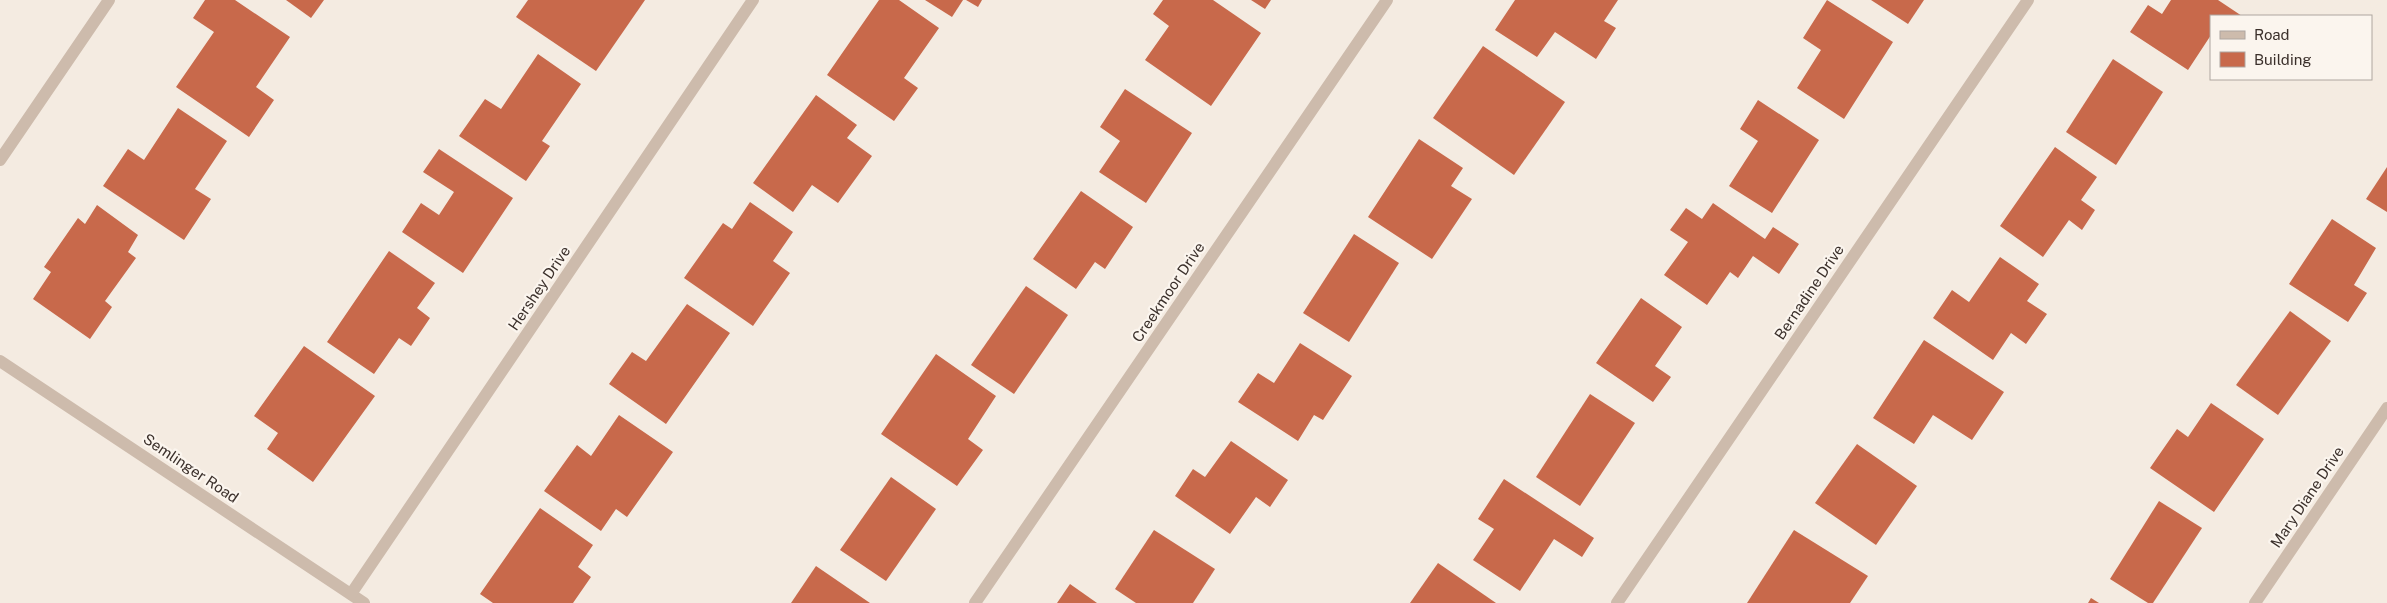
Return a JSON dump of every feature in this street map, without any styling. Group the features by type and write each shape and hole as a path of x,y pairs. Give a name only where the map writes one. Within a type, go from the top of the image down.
{"street":[{"path":"0,160 110,0"},
{"name":"Hershey Drive","path":"351,594 754,0"},
{"name":"Creekmoor Drive","path":"975,603 1387,0"},
{"name":"Bernadine Drive","path":"1617,603 2028,0"},
{"name":"Semlinger Road","path":"0,361 364,603"},
{"name":"Mary Diane Drive","path":"2255,603 2387,408"}],"building":[{"path":"205,0 235,0 290,37 256,87 274,100 249,137 176,87 214,32 193,18"},
{"path":"286,0 324,0 311,18"},
{"path":"528,0 645,0 596,71 516,17"},
{"path":"879,0 899,0 939,28 904,78 918,88 894,121 827,75"},
{"path":"925,0 963,0 952,17"},
{"path":"966,0 982,0 978,7"},
{"path":"1163,0 1213,0 1261,33 1211,106 1145,60 1169,26 1153,14"},
{"path":"1251,0 1271,0 1265,9"},
{"path":"1515,0 1618,0 1604,21 1616,28 1596,59 1555,32 1537,57 1495,30"},
{"path":"1827,0 1893,42 1844,119 1797,88 1821,50 1803,38"},
{"path":"1871,0 1924,0 1908,24"},
{"path":"2171,0 2218,0 2240,15 2210,15 2210,37 2188,70 2130,32 2148,5 2162,14"},
{"path":"1483,46 1565,102 1514,175 1433,118"},
{"path":"538,54 581,84 542,141 550,146 526,181 459,136 485,99 501,109"},
{"path":"2113,59 2163,92 2116,165 2066,132"},
{"path":"1125,89 1192,133 1146,203 1099,172 1120,141 1100,127"},
{"path":"816,95 857,125 847,138 872,156 838,203 812,185 793,212 753,183"},
{"path":"1758,100 1819,140 1772,213 1729,186 1758,141 1740,129"},
{"path":"178,108 227,141 195,189 211,199 184,240 103,186 128,149 144,160"},
{"path":"1419,139 1463,168 1451,186 1472,199 1432,259 1368,217"},
{"path":"2055,147 2097,177 2081,200 2095,210 2082,230 2069,220 2043,257 2000,226"},
{"path":"439,149 513,198 463,273 402,232 421,203 439,215 454,192 423,172"},
{"path":"2387,167 2387,212 2366,199"},
{"path":"1081,191 1133,227 1105,269 1095,262 1076,289 1033,259"},
{"path":"750,202 793,232 773,261 790,273 753,326 684,278 723,223 732,229"},
{"path":"1713,203 1765,239 1773,227 1799,244 1779,274 1753,256 1738,278 1730,272 1707,305 1664,275 1688,242 1670,230 1686,208 1702,219"},
{"path":"97,205 138,235 128,252 136,258 105,301 112,307 90,339 33,299 51,272 44,267 78,218 85,224"},
{"path":"2332,219 2376,248 2354,285 2367,293 2348,322 2289,284"},
{"path":"1354,234 1399,263 1349,342 1303,313"},
{"path":"389,251 435,283 417,308 430,318 411,346 399,338 374,374 327,342"},
{"path":"2000,257 2039,284 2027,301 2047,314 2026,344 2011,333 1993,360 1933,318 1952,290 1969,302"},
{"path":"1026,286 1068,315 1014,394 971,365"},
{"path":"1641,298 1682,327 1655,366 1671,377 1653,402 1596,363"},
{"path":"687,304 730,333 666,424 609,384 632,352 646,361"},
{"path":"2290,311 2331,341 2278,415 2236,385"},
{"path":"1924,340 2004,392 1972,440 1933,415 1914,444 1873,418"},
{"path":"1300,343 1352,376 1323,420 1314,415 1298,441 1238,402 1258,373 1274,383"},
{"path":"304,346 375,396 313,482 267,449 278,433 254,416"},
{"path":"936,354 996,396 968,439 983,450 957,486 881,434"},
{"path":"1590,394 1635,423 1580,506 1536,477"},
{"path":"2211,403 2264,439 2214,512 2150,468 2177,429 2188,437"},
{"path":"619,415 673,452 627,517 616,509 601,531 544,491 577,445 591,456"},
{"path":"1231,441 1288,480 1270,507 1256,497 1230,534 1175,496 1193,469 1205,477"},
{"path":"1857,444 1917,486 1876,545 1815,503"},
{"path":"891,477 936,509 886,581 840,550"},
{"path":"1504,479 1594,538 1582,557 1554,539 1520,591 1473,560 1494,529 1478,519"},
{"path":"2159,501 2202,528 2153,603 2148,603 2110,579"},
{"path":"540,508 593,545 578,567 591,577 573,603 493,603 480,594"},
{"path":"1154,530 1215,569 1193,603 1136,603 1115,589"},
{"path":"1794,530 1868,576 1850,603 1747,603"},
{"path":"1438,563 1496,603 1410,603"},
{"path":"816,566 870,603 791,603"},
{"path":"1070,584 1097,603 1057,603"},
{"path":"2091,598 2099,603 2088,603"}]}
